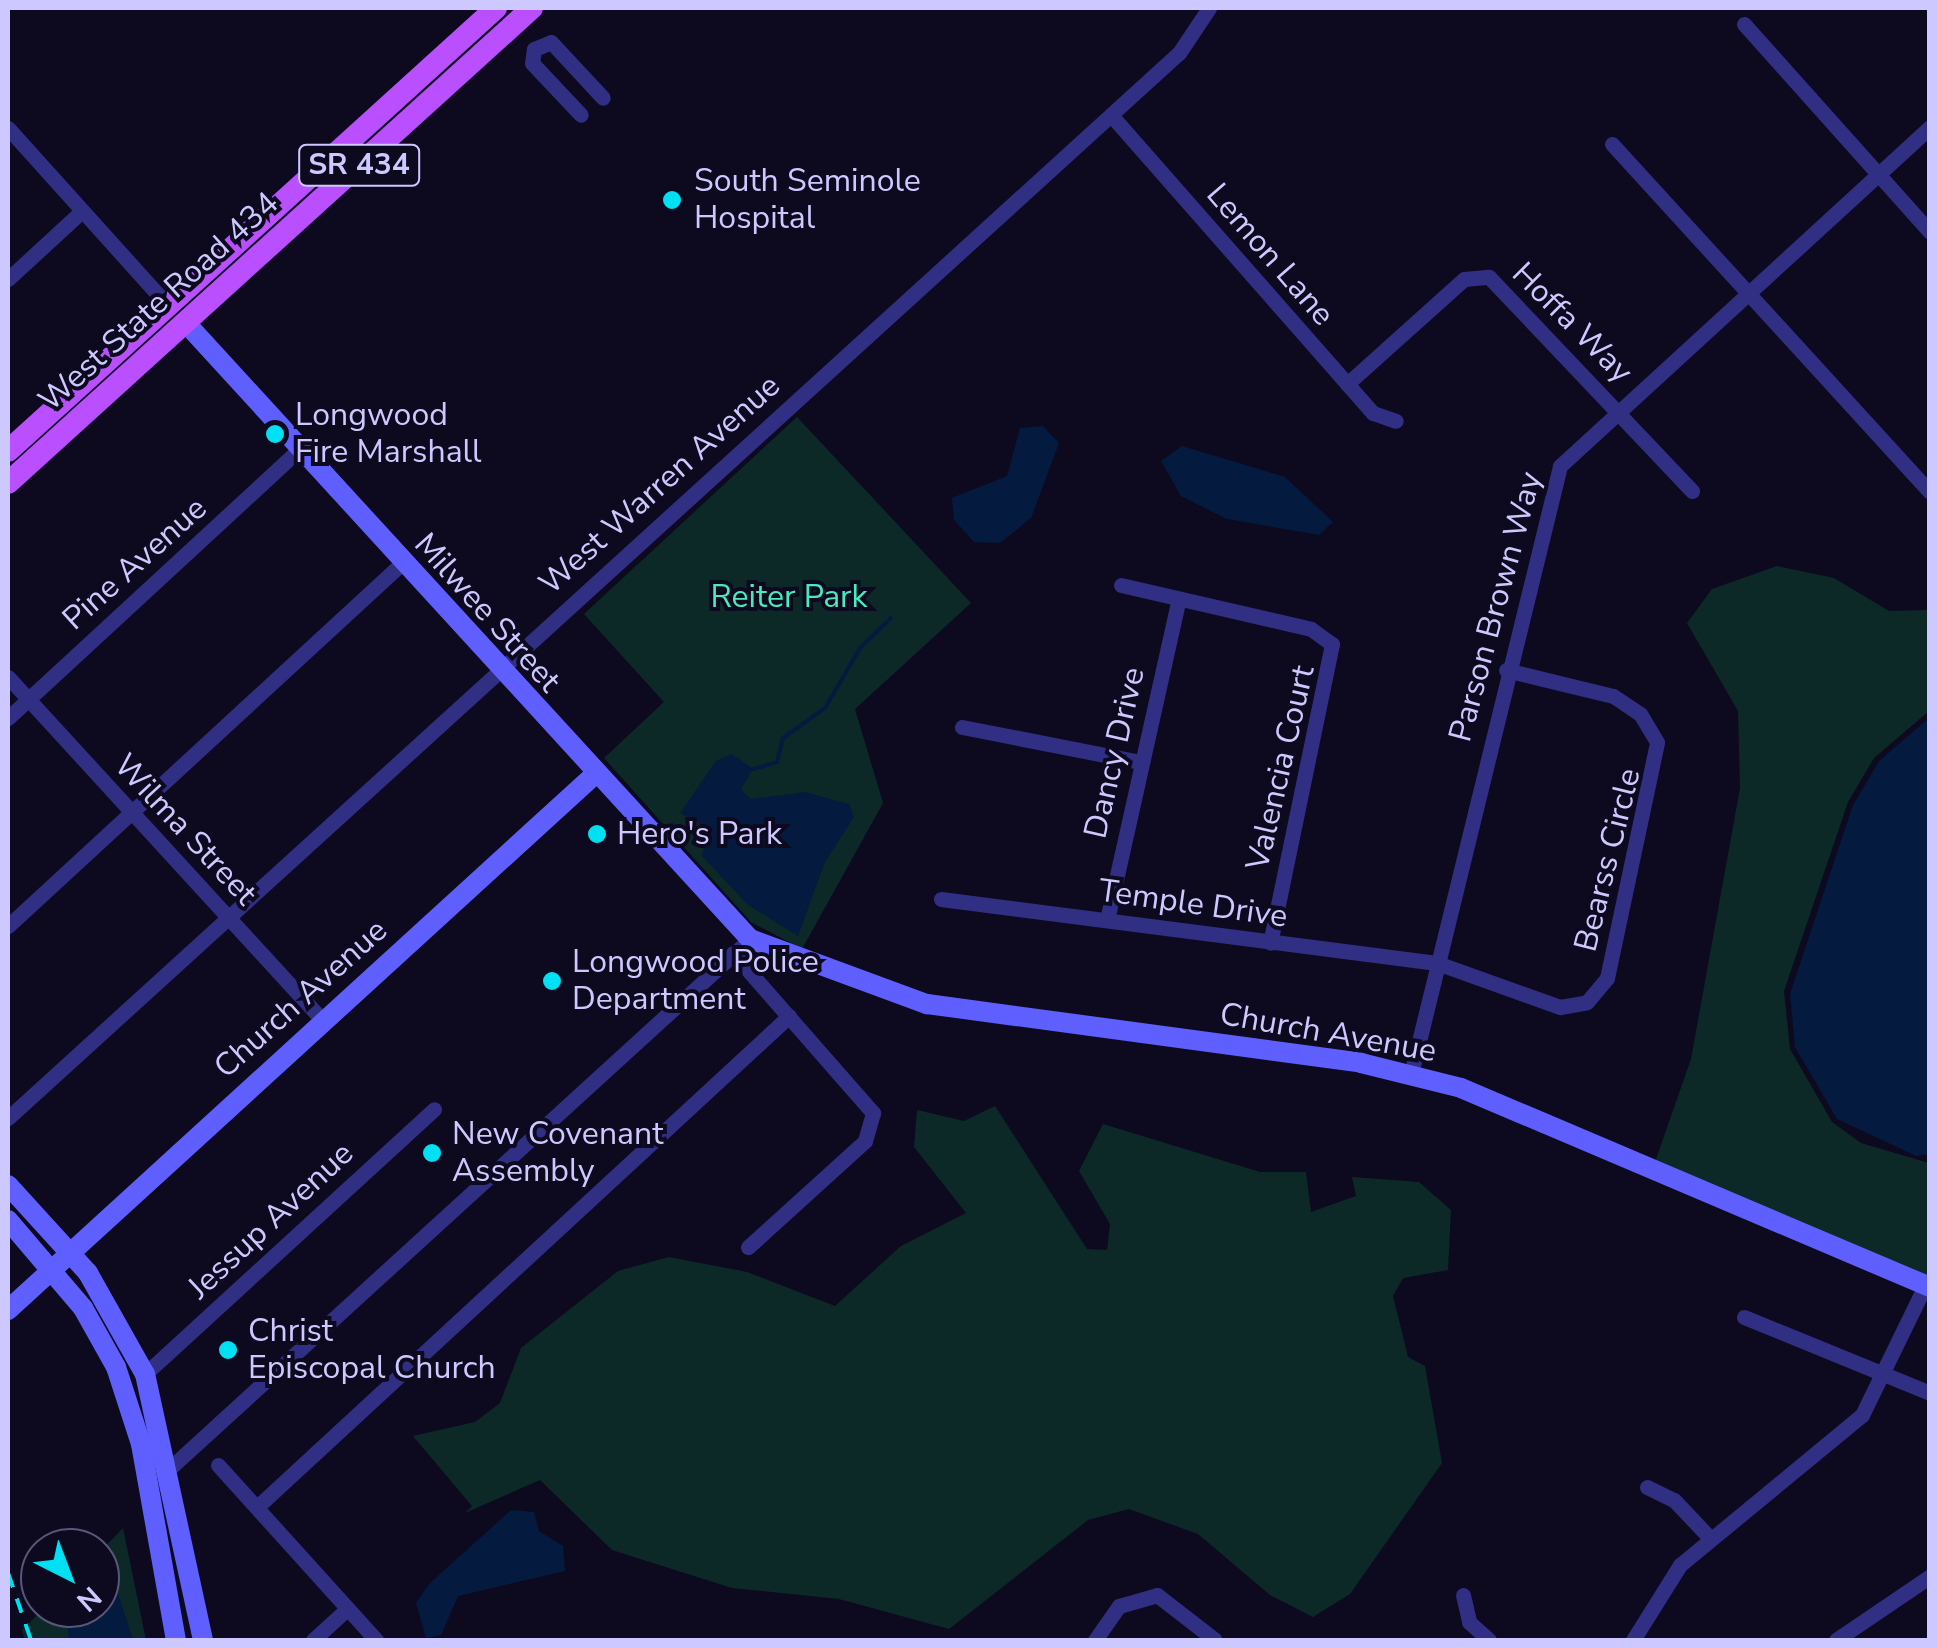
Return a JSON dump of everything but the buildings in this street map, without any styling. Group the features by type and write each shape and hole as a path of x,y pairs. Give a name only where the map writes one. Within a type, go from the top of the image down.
{"main road":[{"name":"West State Road 434","path":"8,483 153,352 196,280 502,13 532,8"},
{"name":"West State Road 434","path":"8,451 176,314 502,13"}],"street":[{"name":"West Warren Avenue","path":"8,1118 226,915 1179,53 1210,8"},
{"path":"502,13 534,49 532,63 581,116"},
{"path":"1744,24 1930,232"},
{"path":"534,49 552,42 602,98"},
{"name":"Lemon Lane","path":"1110,114 1373,413 1396,421"},
{"name":"Parson Brown Way","path":"1411,1074 1554,479 1618,410 1930,127"},
{"name":"Milwee Street","path":"8,128 593,776 750,939"},
{"path":"1612,144 1930,492"},
{"path":"8,279 82,212"},
{"name":"Hoffa Way","path":"1346,384 1476,275 1503,283 1618,410"},
{"path":"1618,410 1692,491"},
{"name":"Pine Avenue","path":"8,718 300,450"},
{"path":"8,926 401,564"},
{"name":"Valencia Court","path":"1121,585 1311,629 1332,644 1270,943"},
{"name":"Dancy Drive","path":"1106,920 1178,598"},
{"name":"Bearss Circle","path":"1437,963 1560,1006 1600,992 1660,760 1652,728 1627,703 1506,670"},
{"name":"Wilma Street","path":"8,677 322,1020"},
{"path":"962,727 1140,762"},
{"name":"Church Avenue","path":"8,1310 593,776"},
{"name":"Temple Drive","path":"941,899 1437,963"},
{"path":"147,1476 170,1468 750,939"},
{"name":"Church Avenue","path":"750,939 927,1004 1411,1074 1513,1108 1928,1286"},
{"path":"733,953 868,1102 874,1123 748,1247"},
{"path":"257,1507 789,1016"},
{"name":"Jessup Avenue","path":"145,1374 434,1109"},
{"path":"8,1185 70,1253 145,1374 170,1468 203,1640"},
{"path":"8,1220 52,1269 116,1367 147,1476 176,1640"},
{"path":"1632,1640 1658,1594 1710,1537 1832,1447 1879,1379 1928,1286"},
{"path":"1744,1317 1879,1379 1930,1393"},
{"path":"218,1465 376,1640"},
{"path":"1647,1487 1674,1500 1710,1537"},
{"path":"1836,1640 1930,1576"},
{"path":"1095,1640 1119,1606 1156,1595 1215,1640"},
{"path":"1463,1595 1469,1622 1489,1640"},
{"path":"313,1640 347,1609"}],"green space":[{"name":"Reiter Park","path":"797,417 971,603 855,709 883,803 802,949 751,922 604,758 664,702 584,614"},
{"path":"1777,566 1834,578 1889,611 1929,610 1929,711 1874,758 1848,802 1784,991 1790,1049 1832,1122 1861,1143 1929,1163 1929,1280 1655,1162 1691,1059 1740,788 1738,711 1687,623 1712,589"},
{"path":"995,1106 1087,1249 1107,1250 1110,1224 1079,1171 1103,1124 1260,1172 1306,1172 1311,1212 1356,1196 1352,1177 1419,1182 1451,1210 1448,1270 1403,1278 1393,1296 1408,1357 1425,1366 1442,1463 1350,1594 1313,1617 1270,1595 1198,1534 1129,1509 1088,1520 949,1629 839,1599 732,1588 612,1550 540,1480 465,1513 472,1506 413,1436 475,1422 500,1403 521,1348 618,1271 669,1257 747,1272 835,1306 901,1246 966,1213 914,1147 917,1110 964,1121"},
{"path":"123,1528 146,1640 133,1640 120,1601"},
{"path":"70,1628 69,1640 25,1640 22,1630"}],"water":[{"path":"1043,426 1059,443 1031,518 1000,543 974,542 954,520 952,498 1007,476 1020,428"},
{"path":"1182,446 1285,477 1333,522 1319,535 1227,519 1181,496 1161,461"},
{"path":"1929,718 1930,1154 1916,1156 1837,1119 1795,1047 1790,994 1853,805 1879,761"},
{"path":"732,754 753,769 741,789 750,799 805,792 849,804 854,817 825,862 798,936 748,905 702,856 707,828 680,813 716,761"},
{"path":"511,1510 534,1512 539,1531 563,1546 565,1571 458,1596 441,1635 426,1638 416,1603 429,1584"},
{"path":"120,1600 133,1640 69,1640 68,1628 120,1628"}],"waterway":[{"path":"753,769 777,762 783,738 825,708 860,648 891,618"}],"railway":[{"path":"8,1573 31,1640"}],"place":[{"name":"South Seminole Hospital","path":"672,200"},
{"name":"Longwood Fire Marshall","path":"275,434"},
{"name":"Hero's Park","path":"597,834"},
{"name":"Longwood Police Department","path":"552,981"},
{"name":"New Covenant Assembly","path":"432,1153"},
{"name":"Christ Episcopal Church","path":"228,1350"}]}
